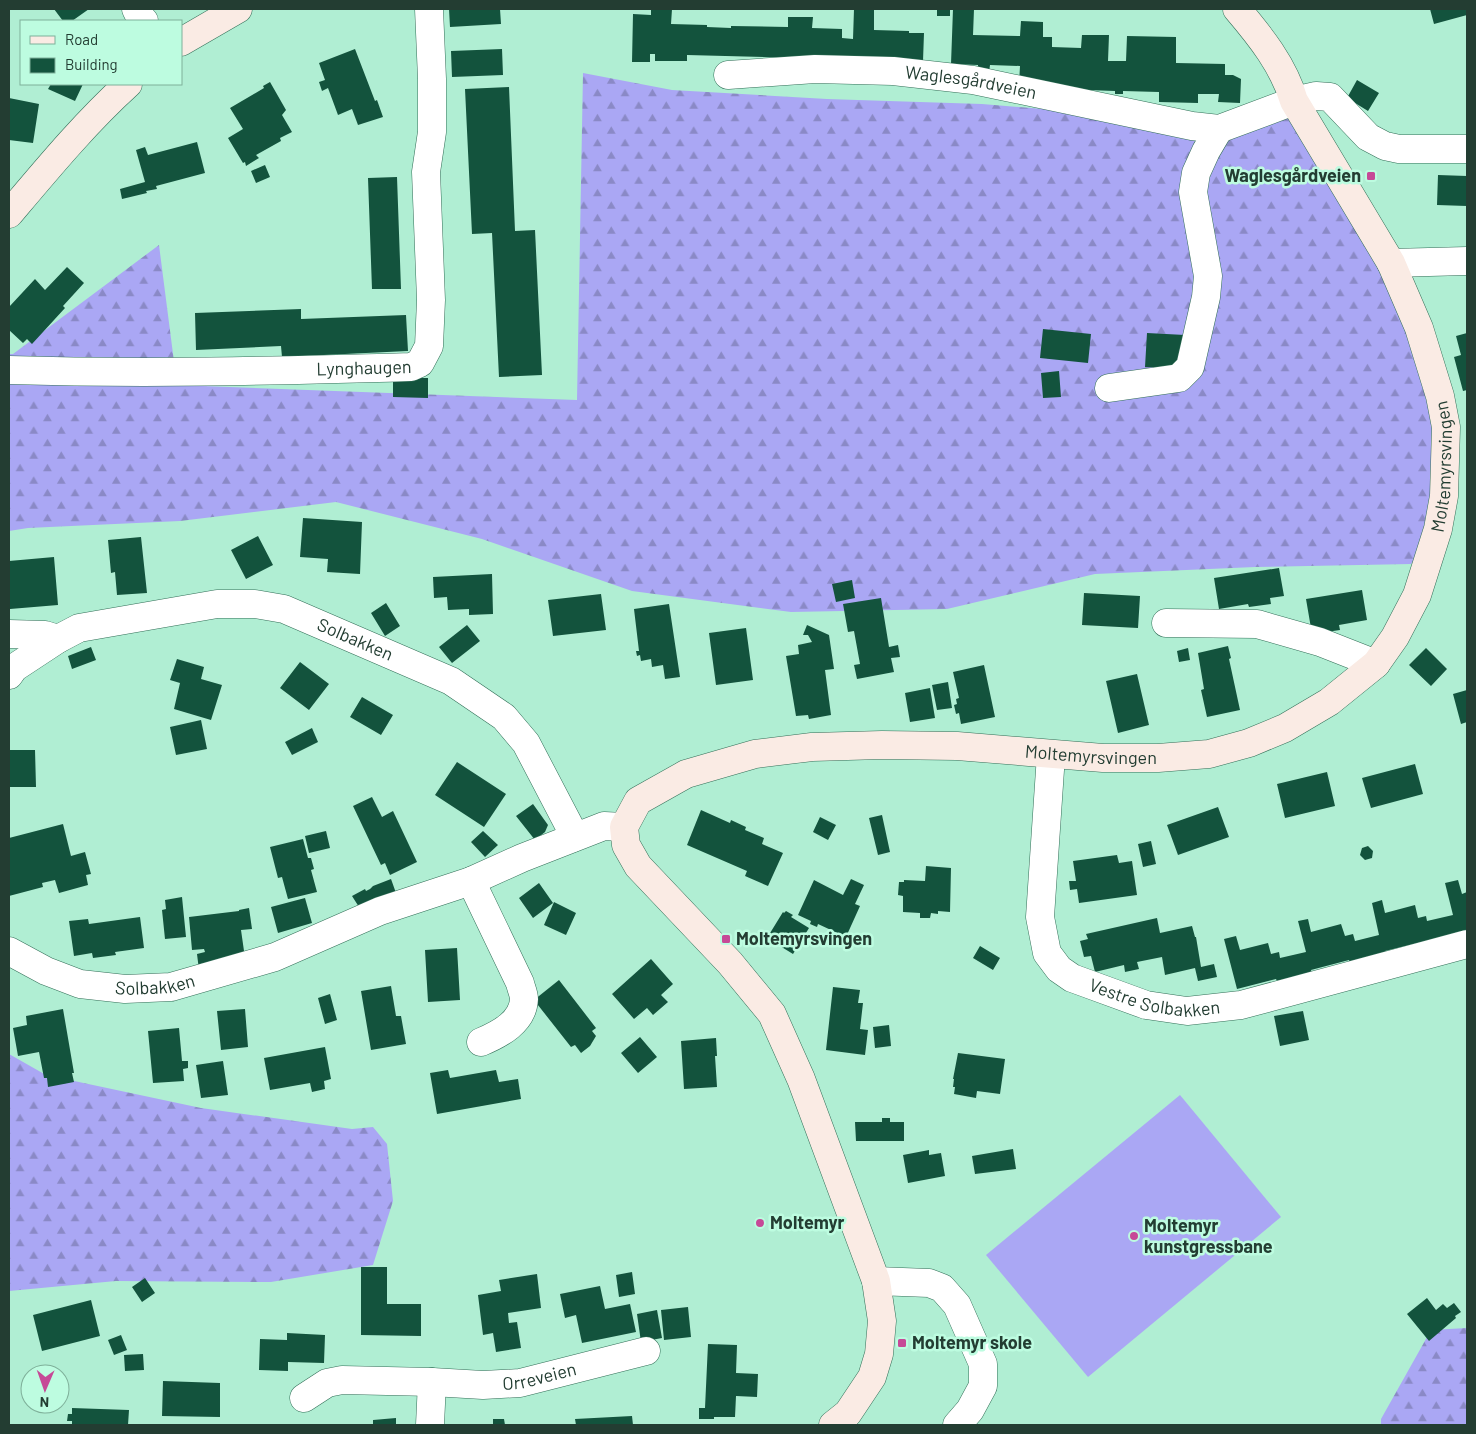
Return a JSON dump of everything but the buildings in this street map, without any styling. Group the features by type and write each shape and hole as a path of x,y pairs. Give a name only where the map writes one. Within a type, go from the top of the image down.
{"main road":[{"path":"182,41 238,9"},
{"path":"1237,9 1264,42 1291,90 1294,101 1391,263"},
{"path":"9,214 67,147 127,85"},
{"name":"Moltemyrsvingen","path":"624,827 638,801 686,774 755,754 812,747 882,745 958,746 1103,758 1158,758 1209,754 1249,743 1285,728 1329,702 1376,664 1394,637 1417,595 1438,529 1444,496 1446,427 1440,396 1419,328 1391,263"},
{"path":"624,827 626,845 638,866 730,963 772,1014 801,1080 876,1281 882,1321 879,1354 872,1377 848,1413 833,1425"}],"street":[{"path":"136,9 143,20"},
{"name":"Lynghaugen","path":"9,370 74,372 335,369 411,367 420,363 429,346 431,300 426,172 432,132 429,9"},
{"name":"Waglesgårdveien","path":"728,75 815,70 893,71 964,79 1192,126 1219,129 1294,101 1316,96 1330,97 1368,137 1385,146 1400,149 1467,149"},
{"path":"1109,388 1179,378 1190,367 1206,297 1208,276 1193,192 1196,173 1219,129"},
{"path":"1391,263 1467,261"},
{"name":"Solbakken","path":"9,675 14,668 58,639 79,628 217,604 255,604 284,609 451,681 504,717 526,742 572,831 572,838"},
{"path":"1166,623 1257,624 1320,642 1376,664"},
{"path":"9,634 45,635 58,639"},
{"name":"Vestre Solbakken","path":"1051,755 1040,917 1047,953 1059,969 1072,978 1146,1005 1187,1011 1241,1005 1467,944"},
{"name":"Solbakken","path":"9,951 46,971 80,984 125,989 171,987 275,957 380,911 471,881 522,858 604,826 624,827"},
{"path":"471,881 520,984 524,997 522,1010 516,1020 498,1035 481,1042"},
{"path":"876,1281 929,1283 942,1288 957,1305 983,1364 983,1386 979,1396 957,1425"},
{"name":"Orreveien","path":"304,1398 327,1383 342,1380 432,1382 483,1386 520,1383 646,1351"},
{"path":"430,1425 432,1382"}],"green space":[{"path":"583,73 672,90 827,99 982,104 1138,117 1293,118 1369,227 1433,373 1440,529 1411,564 1255,567 1095,574 947,609 791,612 632,591 482,539 336,502 180,521 28,528 9,531 9,354 13,354 159,245 177,385 577,400"},
{"path":"9,1054 46,1075 201,1108 352,1129 373,1127 387,1144 393,1201 373,1265 271,1282 116,1281 9,1291"},
{"name":"Moltemyr kunstgressbane","path":"1180,1095 1281,1217 1088,1377 986,1255"},
{"path":"1467,1328 1467,1425 1381,1425 1381,1419 1431,1330"}],"place":[{"name":"Waglesgårdveien","path":"1371,176"},
{"name":"Moltemyrsvingen","path":"726,939"},
{"name":"Moltemyr","path":"760,1223"},
{"name":"Moltemyr kunstgressbane","path":"1134,1236"},
{"name":"Moltemyr skole","path":"902,1343"}]}
